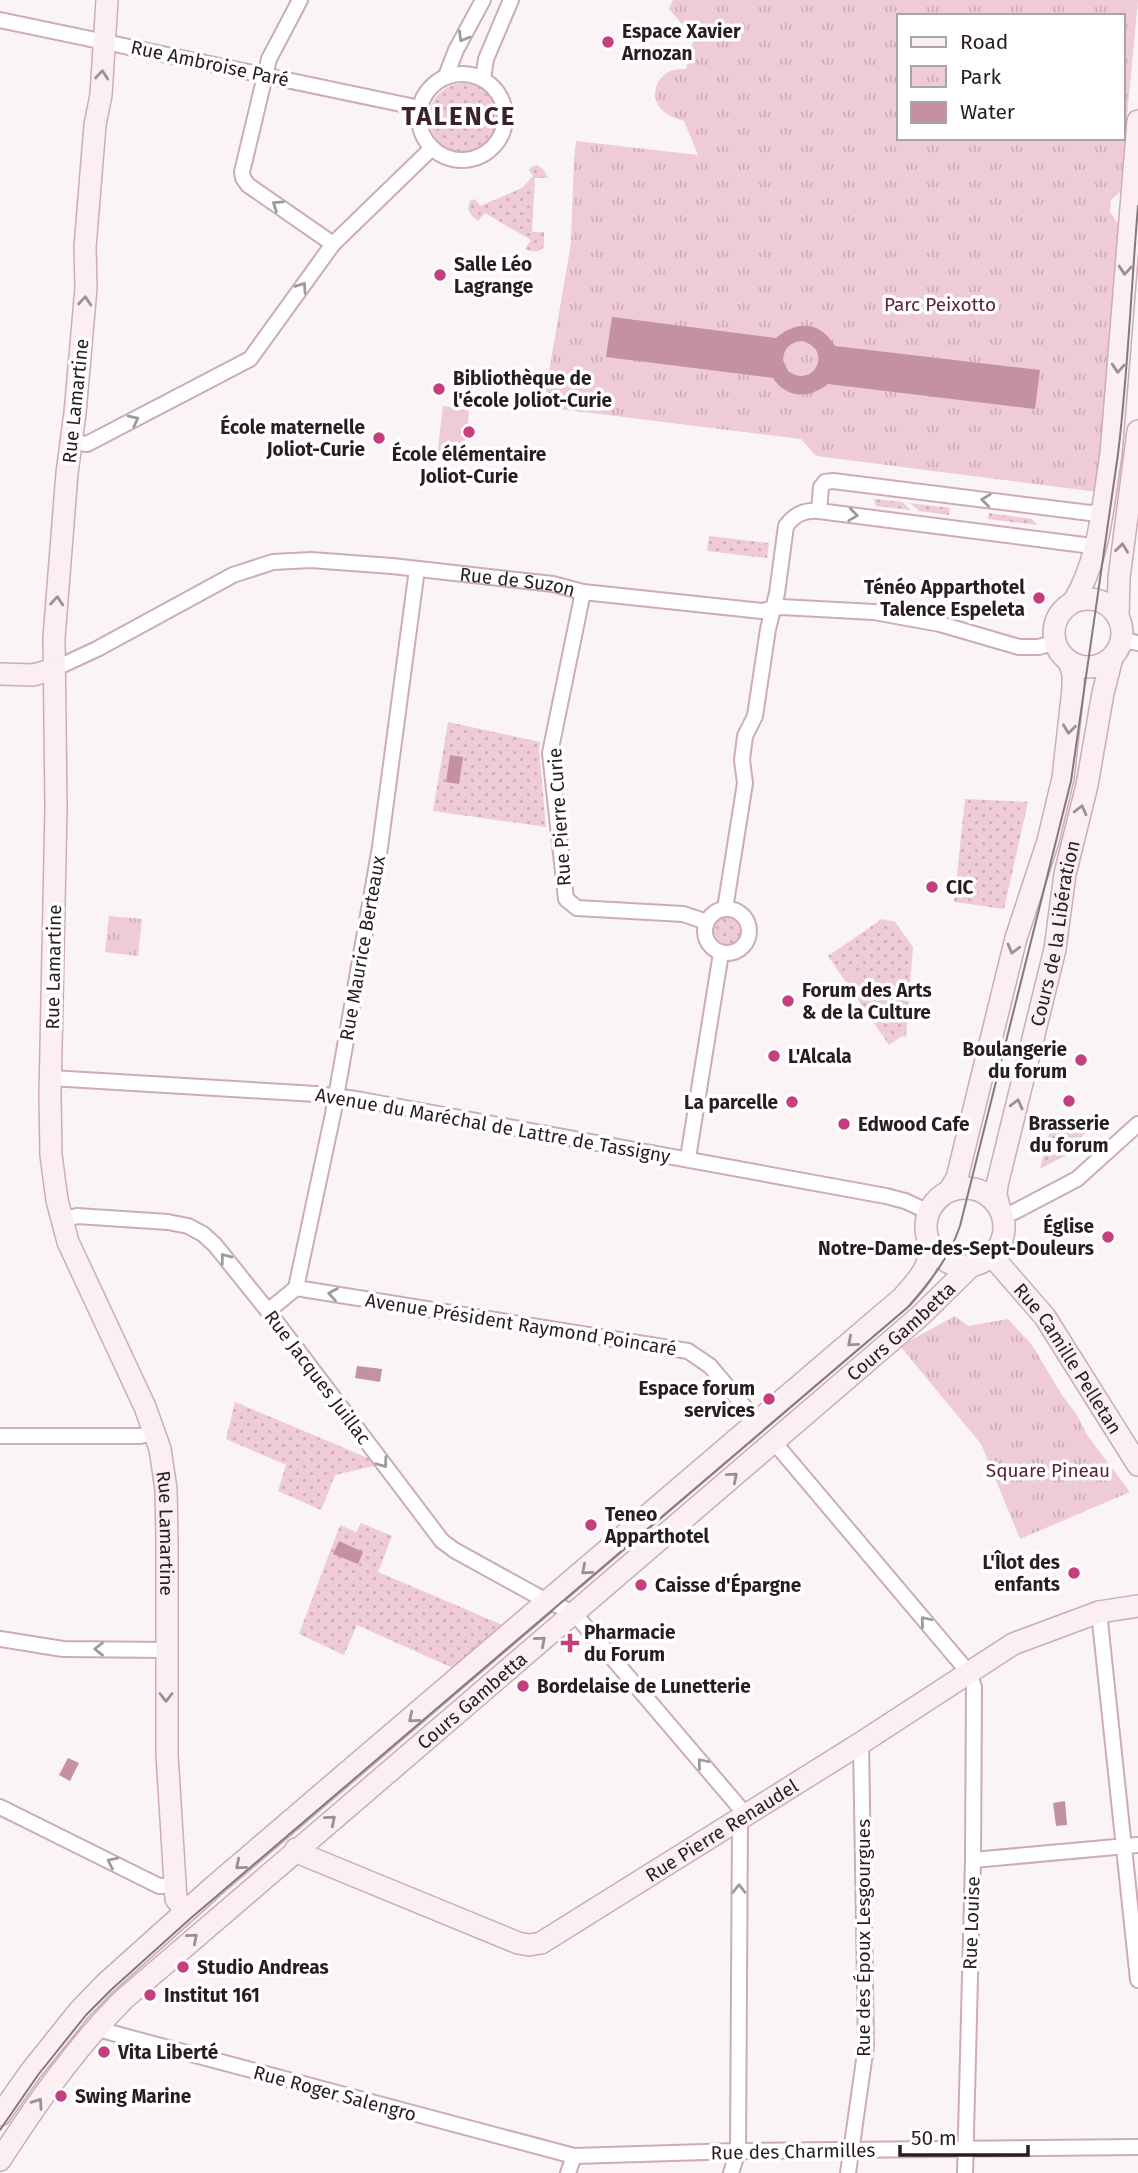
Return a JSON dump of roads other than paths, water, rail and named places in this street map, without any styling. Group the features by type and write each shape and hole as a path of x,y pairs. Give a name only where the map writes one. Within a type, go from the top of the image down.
{"main road":[{"name":"Rue Lamartine","path":"107,0 101,95 95,125 85,247 86,288 55,624 57,715 51,1154 61,1220 78,1265 145,1407 163,1465 166,1489 167,1754 176,1899 186,1911"},
{"path":"1074,601 1086,598 1106,604 1121,623 1124,647 1097,666 1088,667 1069,661 1055,642 1055,622 1059,614 1074,601 1089,573 1103,507 1116,401 1138,121"},
{"path":"1118,616 1119,578 1138,430"},
{"name":"Cours de la Libération","path":"1001,1211 996,1195 997,1185 1055,949 1065,874 1087,785 1103,694 1124,647"},
{"name":"Cours de la Libération","path":"949,1191 957,1178 1016,938 1043,860 1060,790 1073,689 1073,674 1069,661"},
{"name":"Rue de Suzon","path":"0,674 33,675 54,669"},
{"path":"960,1188 979,1190 993,1199 1001,1211 1005,1227 1003,1238 999,1248 982,1263 961,1266 944,1261 929,1244 926,1228 929,1212 941,1196 949,1191 960,1188"},
{"name":"Cours Gambetta","path":"0,2115 79,2011 105,1984 186,1911 903,1297 922,1276 929,1262 929,1244"},
{"name":"Rue Camille Pelletan","path":"992,1256 1045,1317 1138,1465"},
{"name":"Cours Gambetta","path":"0,2160 51,2084 98,2025 124,1999 920,1316 971,1266"},
{"name":"Rue Pierre Renaudel","path":"296,1849 299,1853 507,1939 529,1945 541,1943 861,1743 1013,1644 1099,1612 1138,1606"}],"street":[{"path":"300,0 269,59 243,165 243,178 248,185 333,244"},
{"path":"446,76 456,50 484,0"},
{"path":"484,79 486,59 511,0"},
{"name":"Rue Ambroise Paré","path":"0,20 420,107"},
{"path":"472,74 484,79 495,88 502,100 506,114 501,137 493,148 470,160 443,156 423,137 419,122 420,107 429,88 446,76 472,74"},
{"path":"72,442 87,444 250,359 333,244 432,148"},
{"path":"819,511 821,487 825,482 833,481 1090,513 1103,507"},
{"path":"725,909 745,783 742,760 745,736 755,716 786,526 792,518 800,512 819,511 1084,545 1090,547 1093,555"},
{"name":"Rue de Suzon","path":"54,669 97,649 233,575 272,562 311,560 553,584 583,592 762,611 781,607 874,612 940,624 1019,647 1039,647 1055,642"},
{"name":"Rue Maurice Berteaux","path":"296,1288 336,1096 380,847 417,569"},
{"name":"Rue Pierre Curie","path":"583,592 550,753 566,899 577,908 682,914 707,922"},
{"path":"725,909 739,912 745,917 749,937 741,949 727,954 714,949 705,937 707,922 718,911 725,909"},
{"path":"688,1158 720,953"},
{"name":"Avenue du Maréchal de Lattre de Tassigny","path":"51,1078 336,1096 688,1158 895,1198 929,1212"},
{"path":"1001,1211 1014,1212 1077,1179 1138,1124"},
{"name":"Rue Jacques Juillac","path":"61,1220 77,1216 168,1222 188,1226 203,1234 268,1311 442,1541 549,1602 574,1613"},
{"path":"268,1311 296,1288"},
{"name":"Avenue Président Raymond Poincaré","path":"296,1288 688,1351 710,1366 758,1423"},
{"path":"0,1436 139,1436 155,1433"},
{"path":"774,1441 969,1673"},
{"path":"1099,1612 1131,1846 1138,1980"},
{"path":"574,1613 743,1817 738,2151 731,2173"},
{"path":"0,1639 63,1649 167,1650"},
{"name":"Rue Louise","path":"965,2173 973,1860 974,1687 969,1673"},
{"name":"Rue des Époux Lesgourgues","path":"848,2173 866,2046 861,1743"},
{"path":"0,1807 159,1886 175,1885"},
{"path":"973,1860 1131,1846"},
{"name":"Rue Roger Salengro","path":"98,2025 102,2030 574,2156"},
{"name":"Rue des Charmilles","path":"574,2156 738,2151 1138,2147"},
{"path":"568,2173 574,2156"}],"water":[{"path":"612,317 776,338 792,328 808,326 822,332 835,346 1040,370 1035,409 828,384 813,392 799,394 785,390 773,378 606,357","holes":["802,341 812,345 818,359 812,372 797,375 788,371 783,360 788,346"]},
{"path":"450,755 463,757 459,784 446,782"},
{"path":"357,1366 382,1369 380,1382 355,1378"},
{"path":"339,1541 363,1552 358,1564 333,1554"},
{"path":"68,1758 79,1763 70,1781 59,1775"},
{"path":"1065,1801 1067,1825 1056,1826 1053,1803"}],"tram line":[{"path":"0,2130 38,2075 86,2015 112,1989 191,1918 908,1307 945,1259 960,1226 1071,781 1118,454 1138,206"}],"place":[{"name":"Espace Xavier Arnozan","path":"608,42"},
{"name":"Salle Léo Lagrange","path":"440,275"},
{"name":"Bibliothèque de l'école Joliot-Curie","path":"439,389"},
{"name":"École élémentaire Joliot-Curie","path":"469,432"},
{"name":"École maternelle Joliot-Curie","path":"379,438"},
{"name":"Ténéo Apparthotel Talence Espeleta","path":"1039,598"},
{"name":"CIC","path":"932,887"},
{"name":"Forum des Arts & de la Culture","path":"788,1001"},
{"name":"L'Alcala","path":"774,1056"},
{"name":"Boulangerie du forum","path":"1081,1060"},
{"name":"Brasserie du forum","path":"1069,1101"},
{"name":"La parcelle","path":"792,1102"},
{"name":"Edwood Cafe","path":"844,1124"},
{"name":"Église Notre-Dame-des-Sept-Douleurs","path":"1108,1237"},
{"name":"Espace forum services","path":"769,1399"},
{"name":"Teneo Apparthotel","path":"591,1525"},
{"name":"L'Îlot des enfants","path":"1074,1573"},
{"name":"Caisse d'Épargne","path":"641,1585"},
{"name":"Pharmacie du Forum","path":"570,1643"},
{"name":"Bordelaise de Lunetterie","path":"523,1686"},
{"name":"Studio Andreas","path":"183,1967"},
{"name":"Institut 161","path":"150,1995"},
{"name":"Vita Liberté","path":"104,2052"},
{"name":"Swing Marine","path":"61,2096"}],"district":[{"name":"TALENCE","path":"459,116"}],"park label":[{"name":"Parc Peixotto","path":"940,304"},
{"name":"Square Pineau","path":"1048,1470"}]}
